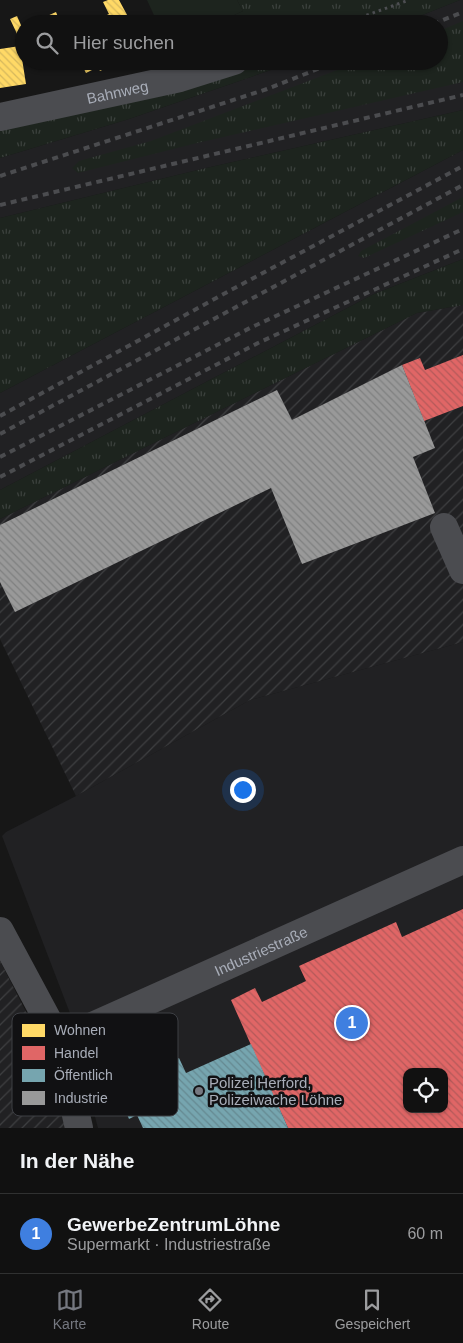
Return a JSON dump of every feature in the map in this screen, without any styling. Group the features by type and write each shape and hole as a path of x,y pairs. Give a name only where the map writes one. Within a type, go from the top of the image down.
{"street":[{"name":"Bahnweg","path":"0,117 180,78 205,70"},
{"path":"444,527 463,570"},
{"name":"Industriestraße","path":"121,1013 463,860"},
{"path":"0,931 44,1013"}],"path":[{"path":"367,15 409,0"}],"shaded area":[{"path":"463,0 463,110 202,169 0,218 0,158 129,119 271,70 448,70 448,15 422,15"},
{"path":"463,150 463,259 374,294 0,490 0,393"},
{"path":"463,305 463,642 250,700 76,796 0,639 0,519 417,313"},
{"path":"463,642 463,1128 98,1128 95,1116 178,1116 178,1013 70,1013 2,836 6,832 76,796 250,700"},
{"path":"0,961 27,1013 12,1013 12,1116 65,1116 68,1128 0,1128"}],"green space":[{"path":"147,0 237,0 243,11 234,15 154,15"},
{"path":"237,0 460,0 422,15 234,15 243,11"},
{"path":"463,21 463,82 193,144 78,173 72,168 79,161 151,141 337,70 448,70 448,27"},
{"path":"181,70 271,70 129,119 0,158 0,127 188,82"},
{"path":"463,110 463,150 0,393 0,218 202,169"},
{"path":"463,197 463,212 364,258 358,256 361,251"},
{"path":"463,259 463,305 417,313 0,519 0,490 374,294"}],"building: Wohnen":[{"path":"119,0 127,15 107,15 109,14 103,2"},
{"path":"15,17 15,30 10,19"},
{"path":"15,47 15,70 24,70 26,84 0,88 0,49"}],"building: Handel":[{"path":"463,355 463,406 424,421 402,365 420,358 425,370"},
{"path":"463,909 463,1128 288,1128 231,1000 255,988 262,1002 306,981 299,966 396,922 402,937"}],"building: Öffentlich":[{"name":"Polizei Herford, Polizeiwache Löhne","path":"251,1044 288,1128 143,1128 137,1116 178,1116 178,1058 186,1073"}],"building: Industrie":[{"path":"402,365 435,448 413,457 435,513 302,564 271,488 15,612 0,582 0,525 277,390 292,420"}],"railway":[{"path":"448,18 463,12"},
{"path":"0,176 267,89 315,70"},
{"path":"0,205 463,95"},
{"path":"0,416 463,166"},
{"path":"0,434 463,185"},
{"path":"0,457 250,328 463,229"},
{"path":"0,477 258,343 463,249"}],"place":[{"name":"GewerbeZentrumLöhne","path":"352,1023"},
{"name":"Polizei Herford, Polizeiwache Löhne","path":"199,1091"}]}
